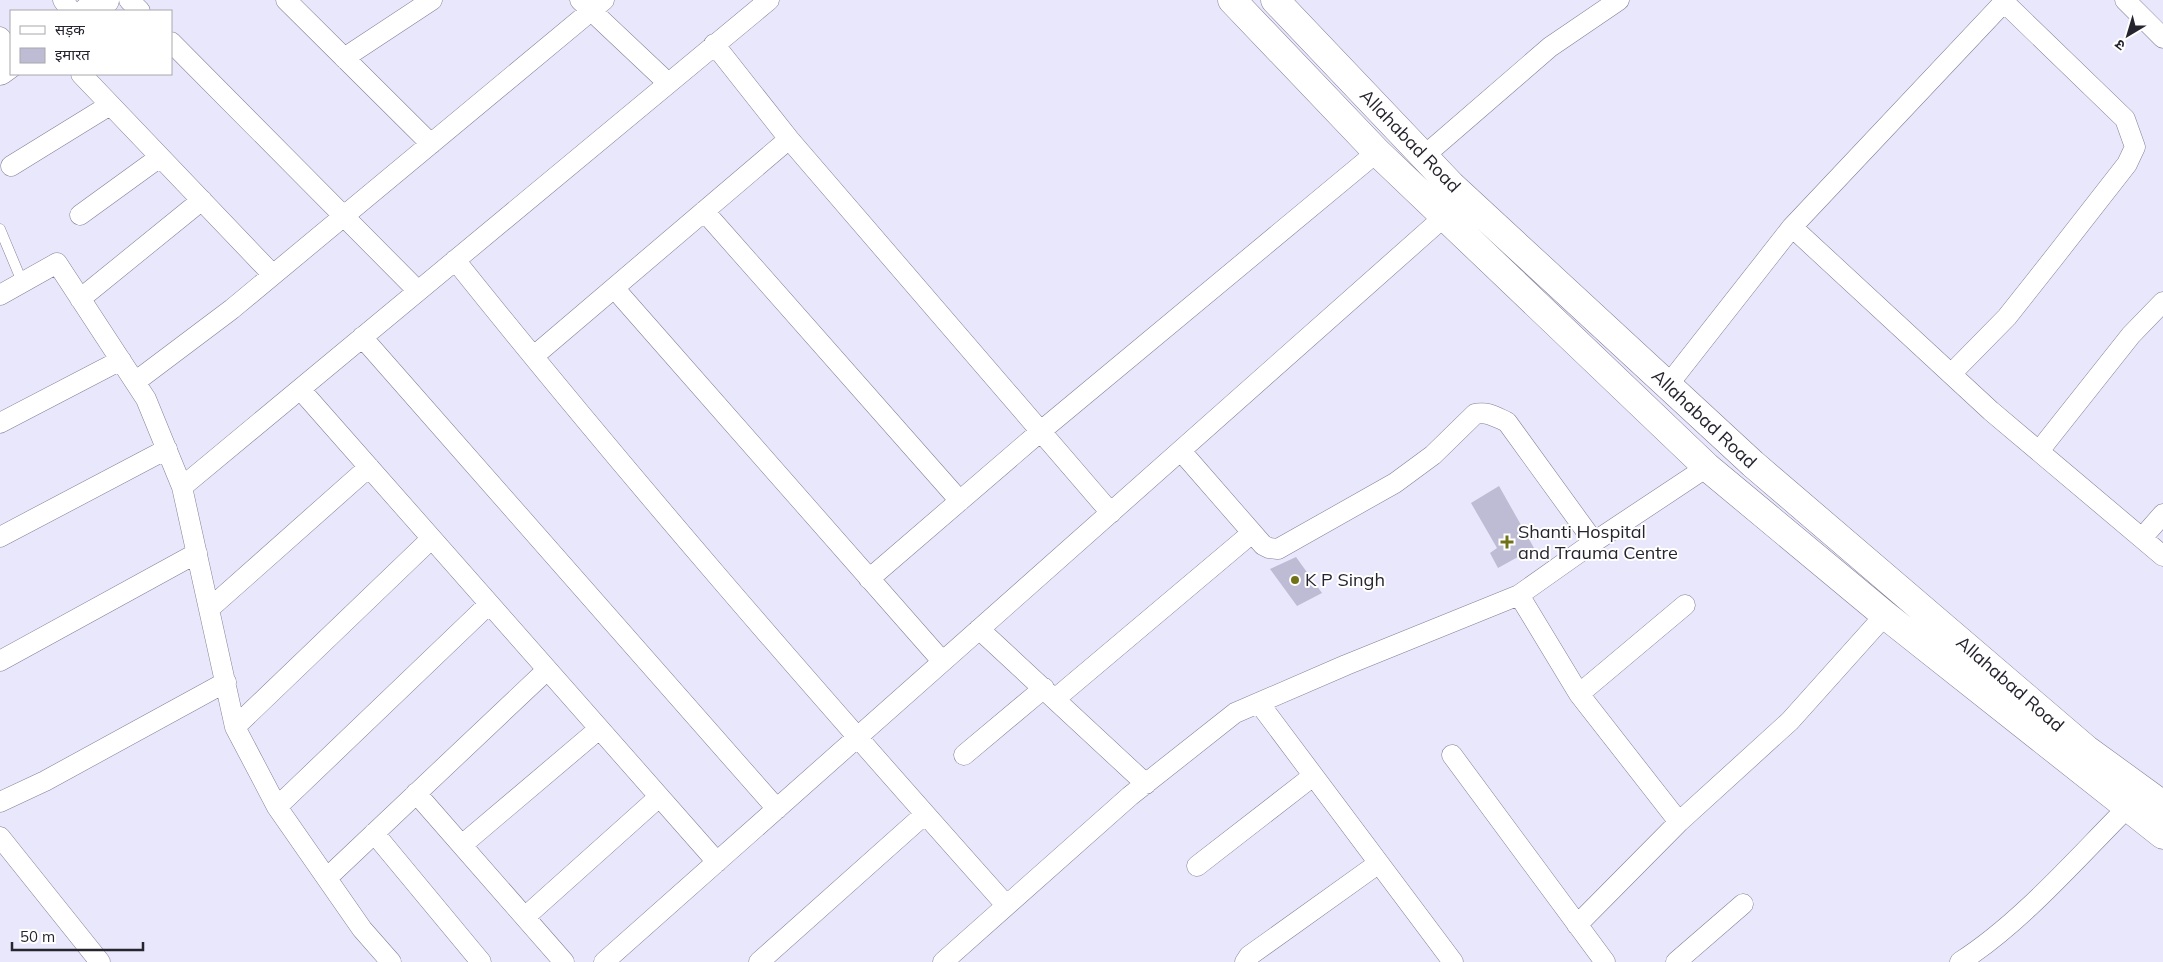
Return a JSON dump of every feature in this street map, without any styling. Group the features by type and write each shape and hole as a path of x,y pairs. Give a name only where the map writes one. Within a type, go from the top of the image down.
{"main road":[{"path":"90,10 105,0"},
{"path":"1232,0 1377,152 1707,467 1885,615 2163,835"},
{"name":"Allahabad Road","path":"1275,0 1451,185 1753,464 2086,749 2163,805"}],"street":[{"path":"129,0 139,10"},
{"path":"286,0 431,144"},
{"path":"182,487 769,0"},
{"path":"1424,156 1550,47 1619,0"},
{"path":"2125,0 2163,38"},
{"path":"1668,385 1792,227 2005,1 2125,119 2135,147 2127,164 2007,317 1951,374"},
{"path":"344,58 422,2"},
{"path":"135,382 273,275 431,144 592,4 668,83"},
{"path":"0,37 10,52"},
{"path":"172,43 418,291"},
{"path":"714,44 790,139 1111,513"},
{"path":"82,75 273,275"},
{"path":"11,166 110,105"},
{"path":"534,356 790,139"},
{"path":"869,579 1042,431 1377,152"},
{"path":"80,215 160,156"},
{"path":"80,299 202,200"},
{"path":"704,211 960,501"},
{"path":"604,962 1445,216"},
{"path":"1792,227 1951,374 2163,556"},
{"path":"455,260 660,508 857,738 1006,905"},
{"path":"0,295 23,284 57,263 146,399 182,487 235,727 277,806 328,877 362,929 387,961"},
{"path":"615,289 942,661"},
{"path":"2039,451 2131,335 2163,302"},
{"path":"362,337 777,809"},
{"path":"0,423 120,360"},
{"path":"300,389 717,862"},
{"path":"1181,451 1263,545 1269,548 1278,548 1396,483 1433,455 1475,414 1482,412 1507,422 1594,542"},
{"path":"0,537 167,449"},
{"path":"943,962 1146,784 1236,714 1519,595 1594,542 1707,467"},
{"path":"209,609 369,468"},
{"path":"2142,538 2163,514"},
{"path":"964,755 1050,694 1252,533"},
{"path":"235,727 431,539"},
{"path":"0,661 196,552"},
{"path":"1519,595 1579,694 1679,822"},
{"path":"277,806 489,604"},
{"path":"1579,694 1685,605"},
{"path":"1576,925 1679,822 1790,721 1885,615"},
{"path":"979,629 1146,784"},
{"path":"328,877 547,670"},
{"path":"0,802 45,781 226,682"},
{"path":"1259,703 1453,962"},
{"path":"462,845 599,729"},
{"path":"1452,755 1605,962"},
{"path":"1197,866 1313,776"},
{"path":"416,793 564,962"},
{"path":"525,918 659,797"},
{"path":"1960,962 1974,953 2018,916 2128,807"},
{"path":"759,962 924,814"},
{"path":"374,833 481,962"},
{"path":"0,836 100,962"},
{"path":"1245,962 1250,956 1379,863"},
{"path":"1676,962 1743,904"}],"lane":[{"path":"0,229 23,284"}],"building":[{"path":"1499,486 1534,548 1498,568 1490,553 1497,548 1471,503"},
{"name":"K P Singh","path":"1296,557 1322,593 1297,606 1270,569"}],"place":[{"name":"Shanti Hospital and Trauma Centre","path":"1507,542"},
{"name":"K P Singh","path":"1295,580"}]}
